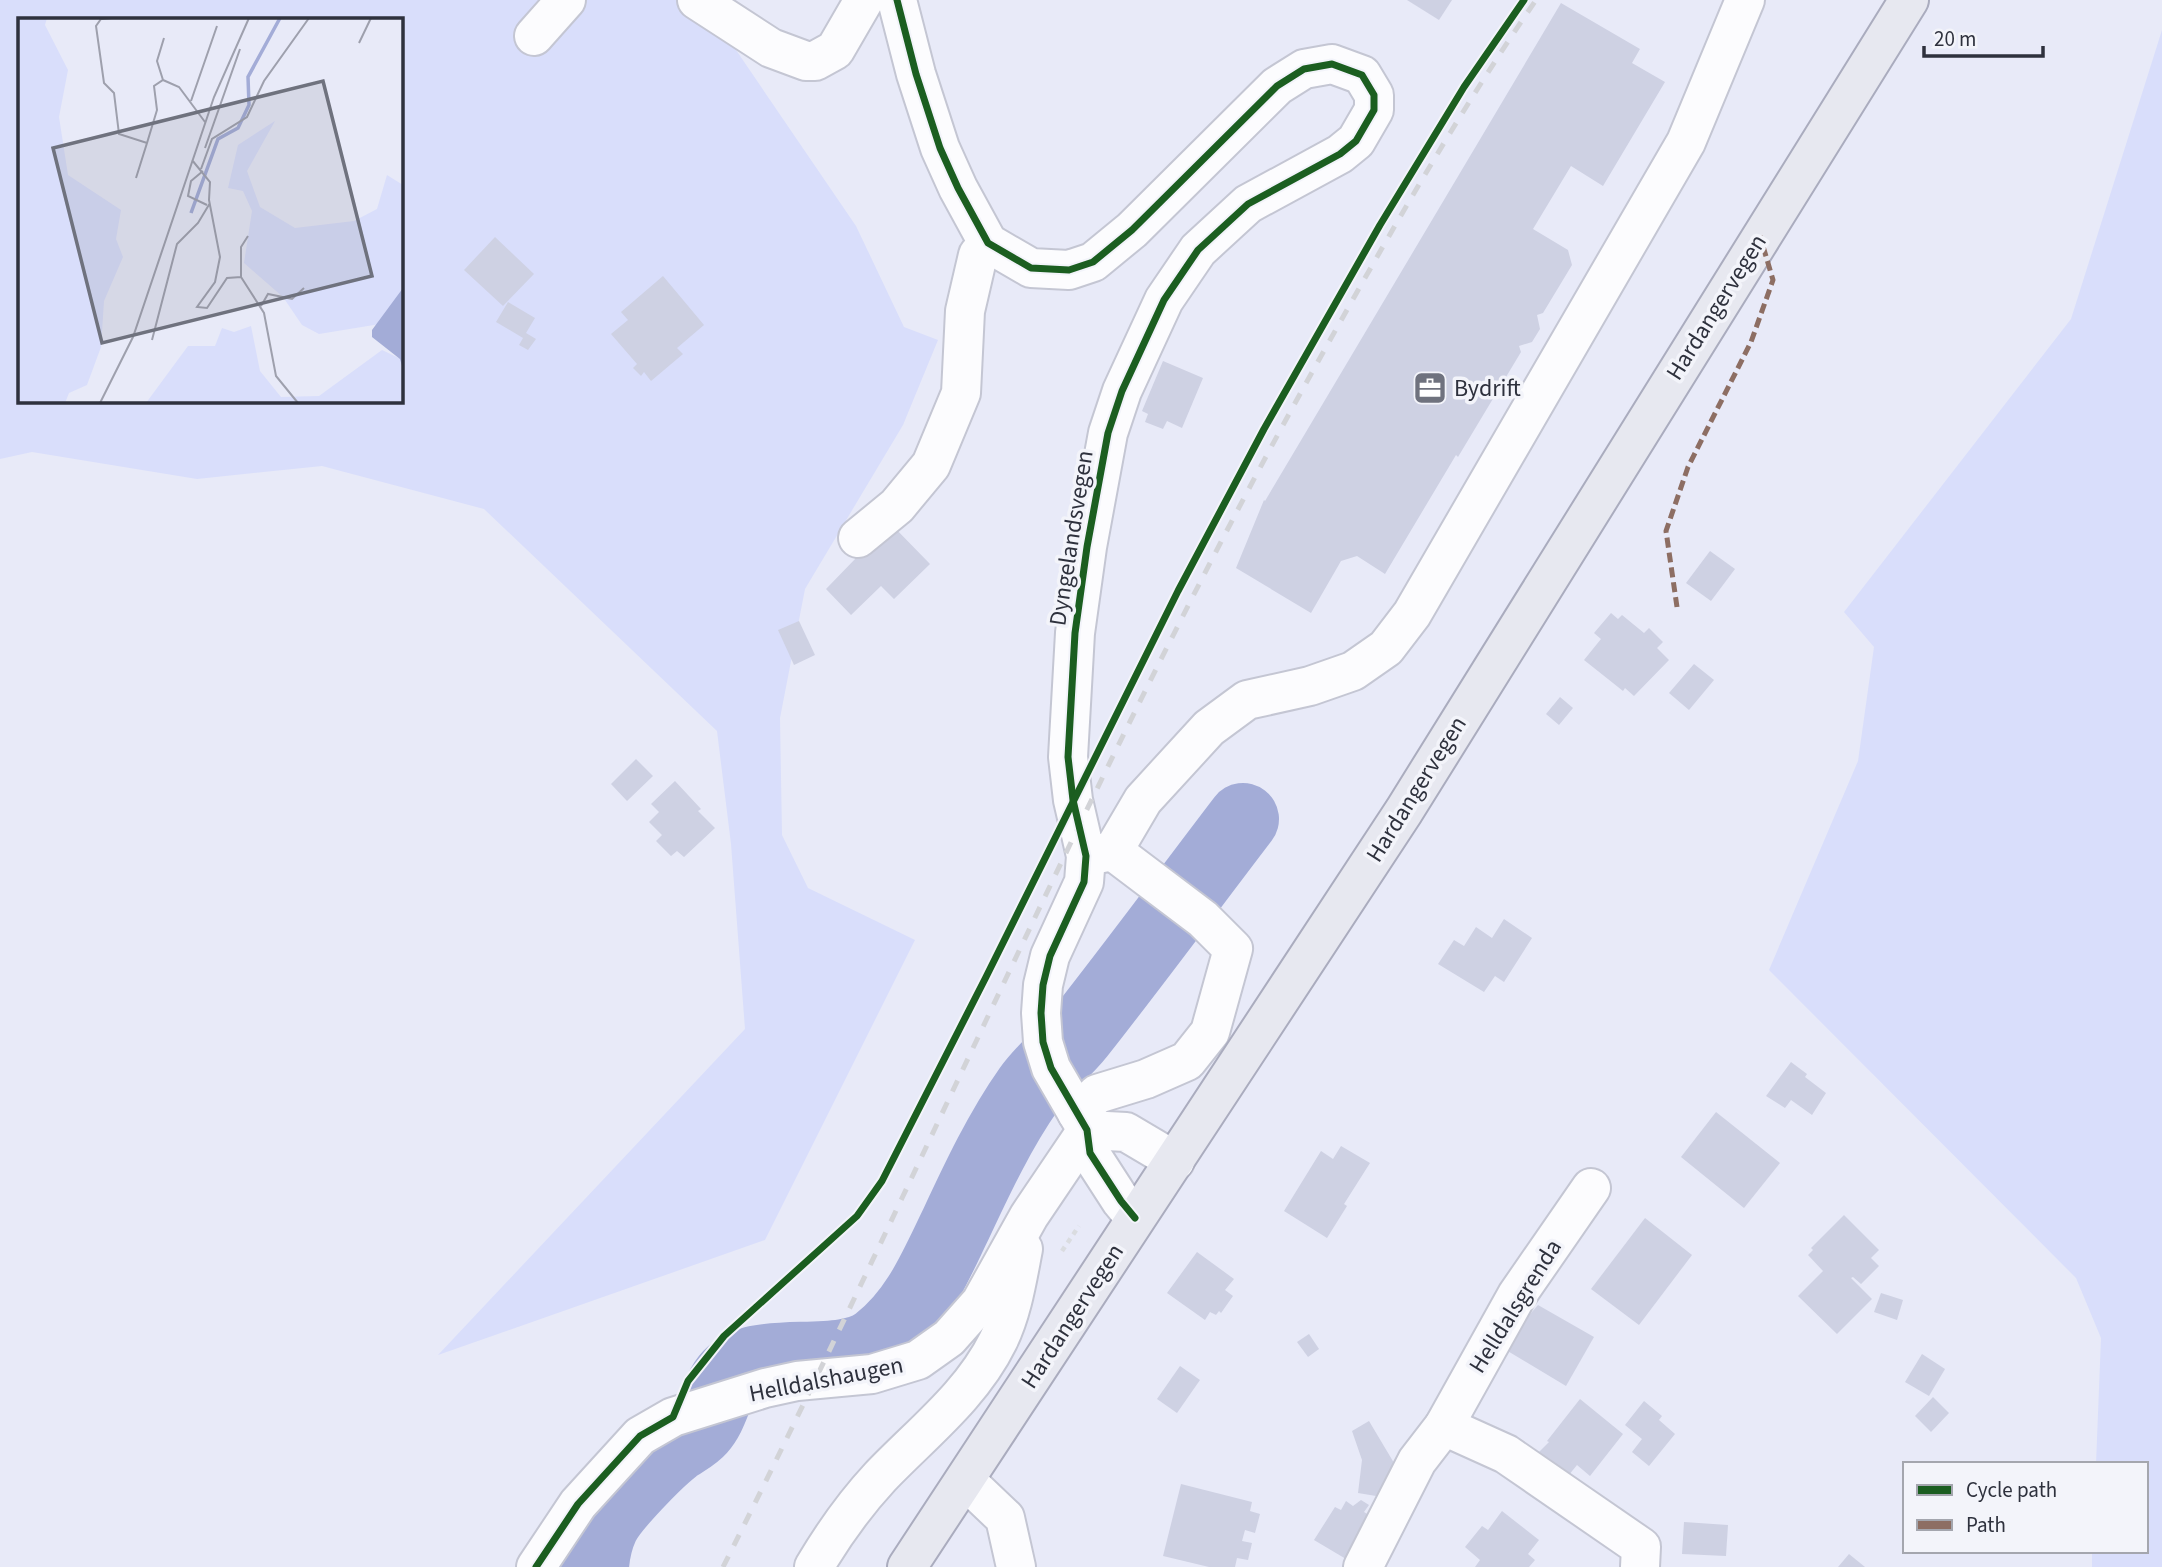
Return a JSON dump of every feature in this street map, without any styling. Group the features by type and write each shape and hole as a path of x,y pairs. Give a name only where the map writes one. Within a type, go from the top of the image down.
{"main road":[{"name":"Hardangervegen","path":"907,1567 1404,811 1909,0"}],"street":[{"path":"534,36 566,0"},
{"path":"697,0 771,48 806,61 815,61 835,50 863,0"},
{"path":"858,538 897,506 931,465 961,393 965,311 978,256 988,243 957,188 940,148 916,74 897,0"},
{"path":"1111,858 1143,800 1209,728 1247,700 1310,686 1353,671 1386,648 1412,614 1686,142 1745,0"},
{"name":"Dyngelandsvegen","path":"988,243 1031,268 1069,271 1093,262 1132,230 1277,86 1304,69 1332,64 1362,75 1374,95 1374,110 1356,141 1340,154 1248,204 1198,250 1164,300 1122,391 1108,433 1087,547 1075,633 1068,758 1073,800 1111,858 1084,882 1050,956 1041,1013 1043,1042 1051,1068 1078,1114 1090,1153 1121,1201 1135,1217"},
{"name":"Helldalshaugen","path":"536,1567 578,1504 640,1436 673,1418 735,1397 797,1381 872,1374 918,1360 949,1338 981,1302 1029,1216 1078,1114 1097,1094 1146,1079 1186,1061 1210,1032 1233,949 1203,919 1111,858"},
{"path":"1078,1114 1110,1129 1126,1132 1175,1161"},
{"name":"Helldalsgrenda","path":"1363,1567 1417,1461 1444,1426 1517,1296 1591,1188"},
{"name":"Helldalshaugen","path":"814,1567 849,1512 944,1414 981,1370 1009,1316 1029,1216"},
{"path":"1444,1426 1506,1454 1641,1547 1640,1567"},
{"path":"965,1480 1005,1518 1016,1567"}],"shaded area":[{"path":"0,0 705,0 708,9 856,226 904,327 938,340 903,425 805,589 780,718 782,835 808,888 915,940 765,1240 438,1355 745,1029 731,844 717,731 484,509 322,466 197,479 32,452 0,459"},
{"path":"2162,30 2162,1567 2092,1567 2092,1553 2148,1553 2148,1462 2096,1462 2101,1338 2076,1278 1769,970 1858,761 1874,647 1844,612 2071,319"}],"building":[{"path":"1407,0 1452,0 1439,20"},
{"path":"1561,3 1640,49 1632,63 1665,82 1603,186 1571,166 1533,229 1568,250 1572,265 1543,313 1537,315 1540,329 1532,342 1519,346 1521,352 1385,574 1357,556 1341,561 1311,613 1236,568 1264,500"},
{"path":"495,237 534,274 503,306 464,270"},
{"path":"663,276 704,325 677,348 683,354 651,381 644,372 641,376 633,368 637,364 611,334 628,320 621,312"},
{"path":"508,302 535,318 526,333 536,339 528,350 519,345 523,338 496,322"},
{"path":"1163,361 1203,378 1182,428 1167,421 1163,429 1145,422 1148,414 1142,411"},
{"path":"890,523 930,564 894,599 881,586 851,615 826,589"},
{"path":"1710,551 1735,569 1711,601 1686,583"},
{"path":"1611,613 1618,619 1622,615 1644,633 1649,628 1663,642 1657,648 1669,660 1634,696 1625,688 1623,691 1584,660 1601,639 1594,633"},
{"path":"799,621 815,655 794,665 778,630"},
{"path":"1694,664 1714,680 1689,710 1669,693"},
{"path":"1560,697 1573,708 1559,725 1546,714"},
{"path":"636,759 653,776 627,801 611,784"},
{"path":"675,781 715,828 684,857 677,851 671,856 656,841 662,835 649,822 659,812 651,804"},
{"path":"1504,919 1532,938 1504,982 1495,976 1484,992 1438,964 1454,940 1464,946 1476,927 1492,938"},
{"path":"1791,1062 1826,1093 1812,1115 1791,1100 1785,1108 1766,1096"},
{"path":"1716,1112 1780,1163 1744,1208 1681,1157"},
{"path":"1341,1146 1370,1163 1344,1204 1347,1206 1327,1238 1284,1211 1321,1151 1333,1159"},
{"path":"1844,1215 1879,1250 1871,1258 1879,1266 1861,1284 1851,1278 1872,1299 1837,1334 1798,1296 1823,1271 1808,1255 1813,1250 1811,1248"},
{"path":"1645,1218 1692,1255 1639,1325 1591,1289"},
{"path":"1197,1252 1234,1279 1225,1290 1233,1296 1221,1313 1219,1311 1216,1315 1210,1312 1205,1320 1167,1293"},
{"path":"1881,1293 1903,1300 1897,1320 1874,1312"},
{"path":"1538,1305 1594,1337 1566,1386 1501,1347"},
{"path":"1309,1334 1319,1349 1308,1357 1297,1342"},
{"path":"1922,1354 1945,1369 1929,1396 1905,1382"},
{"path":"1180,1366 1200,1380 1177,1413 1157,1399"},
{"path":"1933,1397 1949,1413 1931,1432 1915,1416"},
{"path":"1580,1399 1623,1434 1590,1476 1577,1465 1568,1476 1532,1459 1549,1442 1547,1441"},
{"path":"1644,1401 1662,1416 1659,1420 1675,1434 1649,1466 1632,1452 1642,1439 1625,1425"},
{"path":"1369,1421 1397,1468 1382,1497 1358,1493 1362,1460 1352,1431"},
{"path":"1181,1484 1252,1502 1250,1511 1260,1514 1255,1533 1245,1530 1242,1541 1252,1543 1248,1560 1237,1558 1235,1567 1209,1567 1163,1556"},
{"path":"1361,1500 1369,1505 1364,1512 1372,1517 1346,1559 1314,1540 1335,1507 1341,1510 1346,1501 1353,1506"},
{"path":"1502,1511 1539,1540 1528,1554 1535,1560 1529,1567 1475,1567 1480,1560 1465,1547 1482,1526 1488,1530"},
{"path":"1684,1522 1728,1525 1726,1556 1682,1554"},
{"path":"1849,1554 1865,1567 1838,1567"}],"waterway":[{"path":"593,1567 597,1541 608,1518 657,1463 700,1429 724,1382 731,1374 754,1362 851,1354 878,1342 904,1317 932,1272 1008,1121 1029,1089 1079,1034 1243,819"}],"railway":[{"path":"723,1567 1091,802 1244,498 1400,216 1536,0"}],"marked path":[{"path":"1677,607 1666,531 1688,467 1751,342 1773,280 1760,236"}],"cycle path":[{"path":"897,0 916,74 940,148 958,188 988,243 1031,268 1069,270 1093,262 1132,230 1277,86 1304,69 1332,64 1362,75 1374,95 1374,110 1356,141 1340,154 1248,204 1198,250 1164,300 1122,391 1108,433 1087,547 1075,633 1068,757 1073,800 1086,856 1084,882 1050,956 1043,985 1041,1013 1043,1042 1051,1068 1087,1130 1090,1153 1135,1218"},
{"path":"536,1567 578,1504 640,1436 673,1417 688,1381 724,1336 857,1216 882,1181 1178,591 1264,429 1380,225 1464,87 1524,0"}],"place":[{"name":"Bydrift","path":"1430,388"}]}
